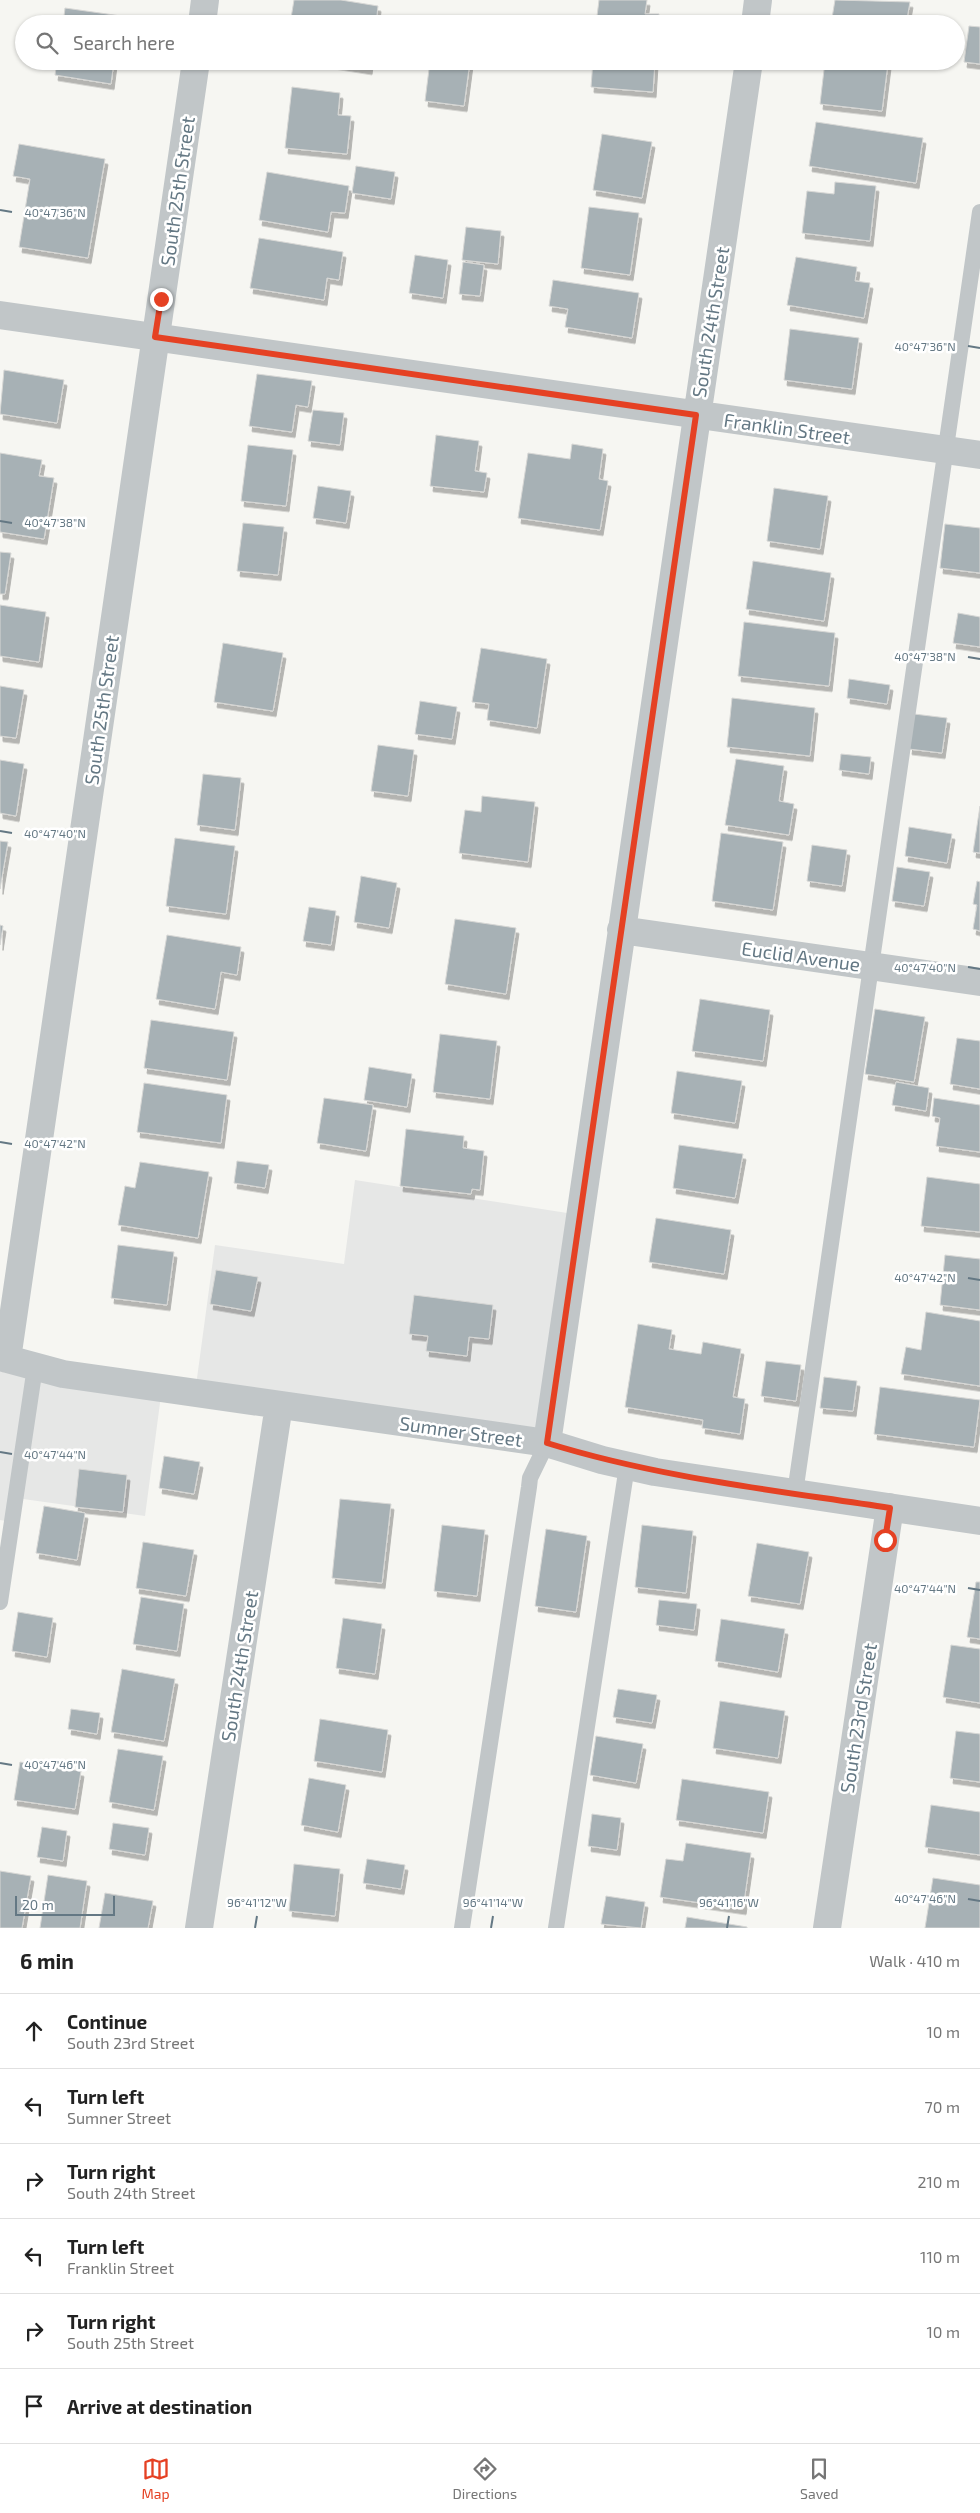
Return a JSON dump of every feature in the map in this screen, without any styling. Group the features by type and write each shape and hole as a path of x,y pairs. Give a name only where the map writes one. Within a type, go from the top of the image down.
{"street":[{"path":"203,15 205,0"},
{"path":"756,15 758,0"},
{"name":"South 25th Street","path":"4,1358 195,70"},
{"name":"South 24th Street","path":"547,1443 748,70"},
{"name":"Franklin Street","path":"0,315 980,455"},
{"name":"Euclid Avenue","path":"621,930 980,982"},
{"name":"Sumner Street","path":"4,1358 63,1374 547,1443 627,1466 980,1521"},
{"name":"South 24th Street","path":"200,1928 279,1405"},
{"name":"South 23rd Street","path":"827,1928 890,1508"}],"lane":[{"path":"795,1493 980,212"},
{"path":"0,1602 36,1367"},
{"path":"462,1928 530,1478 547,1443"},
{"path":"556,1928 627,1466"}],"shaded area":[{"path":"355,1180 580,1215 547,1443 195,1393 215,1245 344,1264"},
{"path":"0,1357 162,1388 145,1516 16,1498 12,1522 0,1520"}],"building":[{"path":"294,0 341,0 378,6 377,15 292,15"},
{"path":"599,0 647,0 645,14 659,14 659,15 597,15"},
{"path":"835,0 910,2 908,15 832,15"},
{"path":"65,8 114,15 64,15"},
{"path":"969,26 980,27 980,64 965,62"},
{"path":"56,70 113,70 111,84 55,75"},
{"path":"429,70 469,70 464,106 425,101"},
{"path":"592,70 654,70 653,92 591,87"},
{"path":"824,70 887,70 882,111 820,104"},
{"path":"292,87 340,93 338,115 351,116 347,154 285,148"},
{"path":"816,122 923,138 916,183 809,166"},
{"path":"602,134 652,142 642,198 593,190"},
{"path":"19,144 105,159 88,258 19,247 30,179 13,176"},
{"path":"356,166 395,172 391,199 352,193"},
{"path":"267,172 349,186 345,213 331,212 328,232 259,220"},
{"path":"835,182 876,186 870,241 802,233 807,191 834,194"},
{"path":"589,207 639,213 630,275 581,268"},
{"path":"466,227 501,231 498,264 462,260"},
{"path":"259,238 343,252 339,280 327,278 324,300 250,288"},
{"path":"415,255 448,260 443,298 409,293"},
{"path":"796,257 857,267 855,281 870,283 864,318 787,305"},
{"path":"463,262 484,265 480,296 459,294"},
{"path":"553,280 639,293 632,338 565,327 568,309 549,306"},
{"path":"790,329 859,338 852,389 784,380"},
{"path":"4,370 64,380 57,423 0,414"},
{"path":"257,374 312,381 308,407 296,405 292,432 249,426"},
{"path":"313,410 344,413 340,445 308,441"},
{"path":"436,435 479,441 475,471 487,473 484,492 430,486"},
{"path":"572,444 603,449 599,479 608,481 600,530 518,518 528,453 570,459"},
{"path":"248,445 293,450 286,506 241,501"},
{"path":"0,453 42,460 39,476 54,478 44,539 0,532"},
{"path":"318,486 351,491 346,523 313,518"},
{"path":"774,488 828,496 820,549 767,541"},
{"path":"243,523 284,527 278,575 237,571"},
{"path":"945,524 980,528 980,573 940,568"},
{"path":"0,552 11,553 5,594 0,594"},
{"path":"753,561 831,573 824,621 746,609"},
{"path":"0,605 46,612 39,662 0,656"},
{"path":"958,613 980,617 980,647 953,643"},
{"path":"744,622 835,633 829,686 738,676"},
{"path":"223,643 283,653 273,711 214,702"},
{"path":"481,648 547,659 537,728 487,720 489,704 472,702"},
{"path":"849,679 890,685 887,704 847,698"},
{"path":"0,686 24,690 16,738 0,736"},
{"path":"732,698 815,708 810,756 727,747"},
{"path":"420,701 457,707 452,739 415,734"},
{"path":"914,714 947,718 942,753 909,749"},
{"path":"378,745 414,750 408,796 371,791"},
{"path":"841,754 871,757 869,774 839,770"},
{"path":"736,759 784,766 779,801 794,804 789,835 725,825"},
{"path":"0,760 24,764 16,816 0,813"},
{"path":"203,774 241,778 235,830 197,825"},
{"path":"482,796 535,802 528,862 459,853 465,810 481,812"},
{"path":"980,806 980,853 973,852"},
{"path":"909,827 952,834 947,863 905,856"},
{"path":"721,833 783,842 773,910 712,901"},
{"path":"175,838 235,846 226,914 166,906"},
{"path":"0,841 8,842 0,889"},
{"path":"812,845 847,850 842,886 807,881"},
{"path":"897,867 930,872 924,906 892,901"},
{"path":"361,876 397,883 389,928 354,922"},
{"path":"977,881 980,882 980,931 973,929 977,905 973,904"},
{"path":"309,907 336,911 331,945 303,941"},
{"path":"455,919 516,928 506,994 445,984"},
{"path":"0,925 3,926 0,945"},
{"path":"167,935 241,947 237,975 221,972 215,1009 156,999"},
{"path":"700,999 770,1010 763,1061 692,1051"},
{"path":"875,1009 925,1017 914,1082 865,1074"},
{"path":"151,1020 234,1032 227,1080 144,1068"},
{"path":"440,1034 497,1041 490,1099 433,1092"},
{"path":"957,1038 980,1041 980,1089 950,1084"},
{"path":"369,1067 412,1074 407,1107 364,1100"},
{"path":"677,1071 742,1081 735,1123 671,1113"},
{"path":"896,1082 929,1088 926,1111 892,1105"},
{"path":"144,1083 227,1095 221,1143 137,1132"},
{"path":"324,1098 373,1105 366,1151 317,1143"},
{"path":"934,1098 980,1105 980,1152 936,1146 940,1118 932,1116"},
{"path":"406,1129 464,1136 463,1148 484,1151 480,1190 472,1189 471,1194 400,1186"},
{"path":"679,1145 743,1154 735,1198 673,1188"},
{"path":"237,1161 269,1165 265,1188 234,1183"},
{"path":"140,1162 209,1172 198,1238 118,1225 125,1186 135,1188"},
{"path":"927,1177 980,1184 980,1232 921,1226"},
{"path":"656,1218 731,1230 724,1274 649,1262"},
{"path":"118,1245 174,1252 167,1305 111,1298"},
{"path":"945,1255 980,1259 980,1310 940,1305"},
{"path":"216,1270 258,1277 251,1311 210,1304"},
{"path":"414,1295 493,1305 489,1339 469,1337 467,1356 426,1351 428,1336 409,1334"},
{"path":"926,1312 980,1321 980,1386 901,1374 906,1347 921,1350"},
{"path":"638,1324 672,1330 669,1349 701,1354 703,1342 741,1349 733,1397 745,1399 740,1434 702,1428 703,1420 625,1407"},
{"path":"766,1361 801,1365 796,1401 761,1396"},
{"path":"824,1377 857,1381 853,1411 820,1408"},
{"path":"880,1387 980,1400 974,1447 874,1434"},
{"path":"164,1456 200,1462 194,1494 159,1488"},
{"path":"79,1469 127,1475 123,1512 75,1507"},
{"path":"340,1499 391,1504 382,1583 332,1578"},
{"path":"44,1506 85,1513 77,1560 36,1553"},
{"path":"442,1525 485,1530 477,1596 434,1591"},
{"path":"642,1525 693,1531 686,1593 635,1587"},
{"path":"546,1529 587,1536 576,1612 535,1606"},
{"path":"143,1542 194,1550 186,1596 136,1588"},
{"path":"757,1543 809,1552 800,1604 748,1596"},
{"path":"976,1582 980,1582 980,1639 967,1637"},
{"path":"141,1597 184,1604 177,1651 133,1644"},
{"path":"659,1600 697,1604 694,1630 656,1625"},
{"path":"18,1612 53,1618 47,1657 12,1651"},
{"path":"343,1618 382,1624 375,1674 336,1668"},
{"path":"721,1619 785,1629 778,1672 715,1661"},
{"path":"951,1645 980,1649 980,1703 943,1697"},
{"path":"122,1669 175,1679 164,1741 111,1732"},
{"path":"618,1689 657,1695 652,1723 613,1717"},
{"path":"720,1701 785,1711 778,1758 713,1748"},
{"path":"71,1709 100,1713 97,1734 68,1729"},
{"path":"320,1719 388,1730 382,1772 314,1761"},
{"path":"956,1731 980,1734 980,1782 950,1778"},
{"path":"596,1736 643,1744 636,1783 590,1775"},
{"path":"118,1749 163,1756 154,1810 109,1802"},
{"path":"20,1762 81,1771 75,1809 14,1800"},
{"path":"309,1778 346,1785 338,1832 301,1825"},
{"path":"682,1779 769,1792 763,1833 676,1820"},
{"path":"931,1805 980,1812 980,1855 925,1847"},
{"path":"592,1814 621,1818 617,1850 588,1846"},
{"path":"113,1823 149,1828 145,1855 109,1849"},
{"path":"42,1827 67,1831 63,1861 37,1857"},
{"path":"686,1843 751,1853 743,1909 660,1897 666,1859 683,1861"},
{"path":"367,1859 405,1865 401,1889 363,1883"},
{"path":"294,1864 340,1869 335,1916 289,1911"},
{"path":"0,1871 31,1876 22,1928 0,1928"},
{"path":"48,1875 87,1881 80,1928 40,1928"},
{"path":"933,1878 980,1885 980,1928 925,1928"},
{"path":"105,1893 153,1901 148,1928 99,1928"},
{"path":"606,1896 645,1902 641,1928 601,1924"},
{"path":"687,1917 747,1927 747,1928 685,1928"}],"route":[{"path":"161,299 155,337 696,415 547,1443 602,1460 655,1472 890,1508 885,1540"}]}
